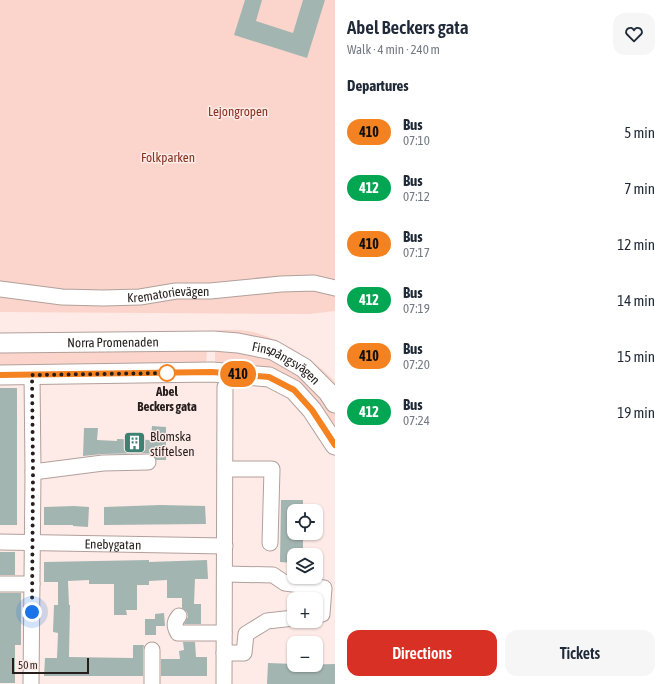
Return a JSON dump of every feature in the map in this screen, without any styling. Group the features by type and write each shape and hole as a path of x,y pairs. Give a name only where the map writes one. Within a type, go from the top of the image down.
{"main road":[{"name":"Norra Promenaden","path":"0,343 227,342"},
{"name":"Finspångsvägen","path":"227,342 238,342 273,350 304,368 328,392 335,403"},
{"name":"Finspångsvägen","path":"32,375 212,372 269,377 294,390 312,410 335,445"},
{"path":"0,375 32,375"}],"street":[{"name":"Krematorievägen","path":"0,289 62,297 103,298 140,297 176,291 210,291 281,284 314,284 335,288"},
{"path":"31,684 33,542 32,375"},
{"path":"224,684 225,386"},
{"path":"33,472 103,463 148,462"},
{"path":"225,469 272,469 270,543"},
{"name":"Enebygatan","path":"0,542 225,546"},
{"path":"225,574 273,575 285,583 324,588 323,601"},
{"path":"0,584 32,584"},
{"path":"179,616 174,622 178,633 224,633"},
{"path":"224,653 244,653 246,634 267,621 287,619"},
{"path":"152,650 152,684"}],"green space":[{"name":"Folkparken","path":"0,0 335,0 335,311 310,314 0,312"},
{"path":"216,330 252,332 289,346 309,359 327,374 335,382 335,390 215,332"},
{"path":"207,350 206,367 0,368 0,351"},
{"path":"215,350 265,355 296,370 335,411 335,433 312,398 215,367"}],"building":[{"path":"245,0 262,0 256,21 293,33 303,0 325,0 307,58 234,35"},
{"path":"0,388 17,388 17,525 0,525"},
{"name":"Blomska stiftelsen","path":"152,426 166,427 166,460 156,460 153,454 148,453 83,456 84,428 98,428 97,440 151,440"},
{"path":"281,500 303,500 303,504 287,504 287,540 303,540 303,548 287,548 287,562 280,562"},
{"path":"160,505 205,506 206,524 104,525 104,507"},
{"path":"44,507 89,507 88,527 73,525 44,525"},
{"path":"0,552 15,552 15,575 0,575"},
{"path":"149,560 149,562 207,560 208,579 195,579 194,604 201,604 201,624 184,624 188,617 187,612 182,608 182,598 167,598 167,580 149,581 149,585 137,585 137,610 126,610 127,615 114,615 114,584 89,584 89,580 68,581 70,605 69,657 133,658 133,645 144,645 143,676 44,676 45,658 57,658 58,633 53,632 54,605 58,605 58,582 44,582 44,562"},
{"path":"0,593 21,593 21,645 15,645 15,683 0,683"},
{"path":"164,613 165,626 156,626 156,635 145,635 145,619 155,619 155,614"},
{"path":"183,642 195,642 196,657 207,657 207,676 161,676 161,659 180,659 179,651 184,650"},
{"path":"268,663 287,664 287,672 323,672 323,664 335,664 335,684 267,684"}],"bus line":[{"name":"410","path":"0,375 212,372 269,377 294,390 312,410 335,445"}],"place":[{"name":"Abel Beckers gata","path":"167,373"},
{"name":"Blomska stiftelsen","path":"134,443"}],"route":[{"path":"32,612 32,375 167,373"}],"park label":[{"name":"Lejongropen","path":"238,111"}]}
